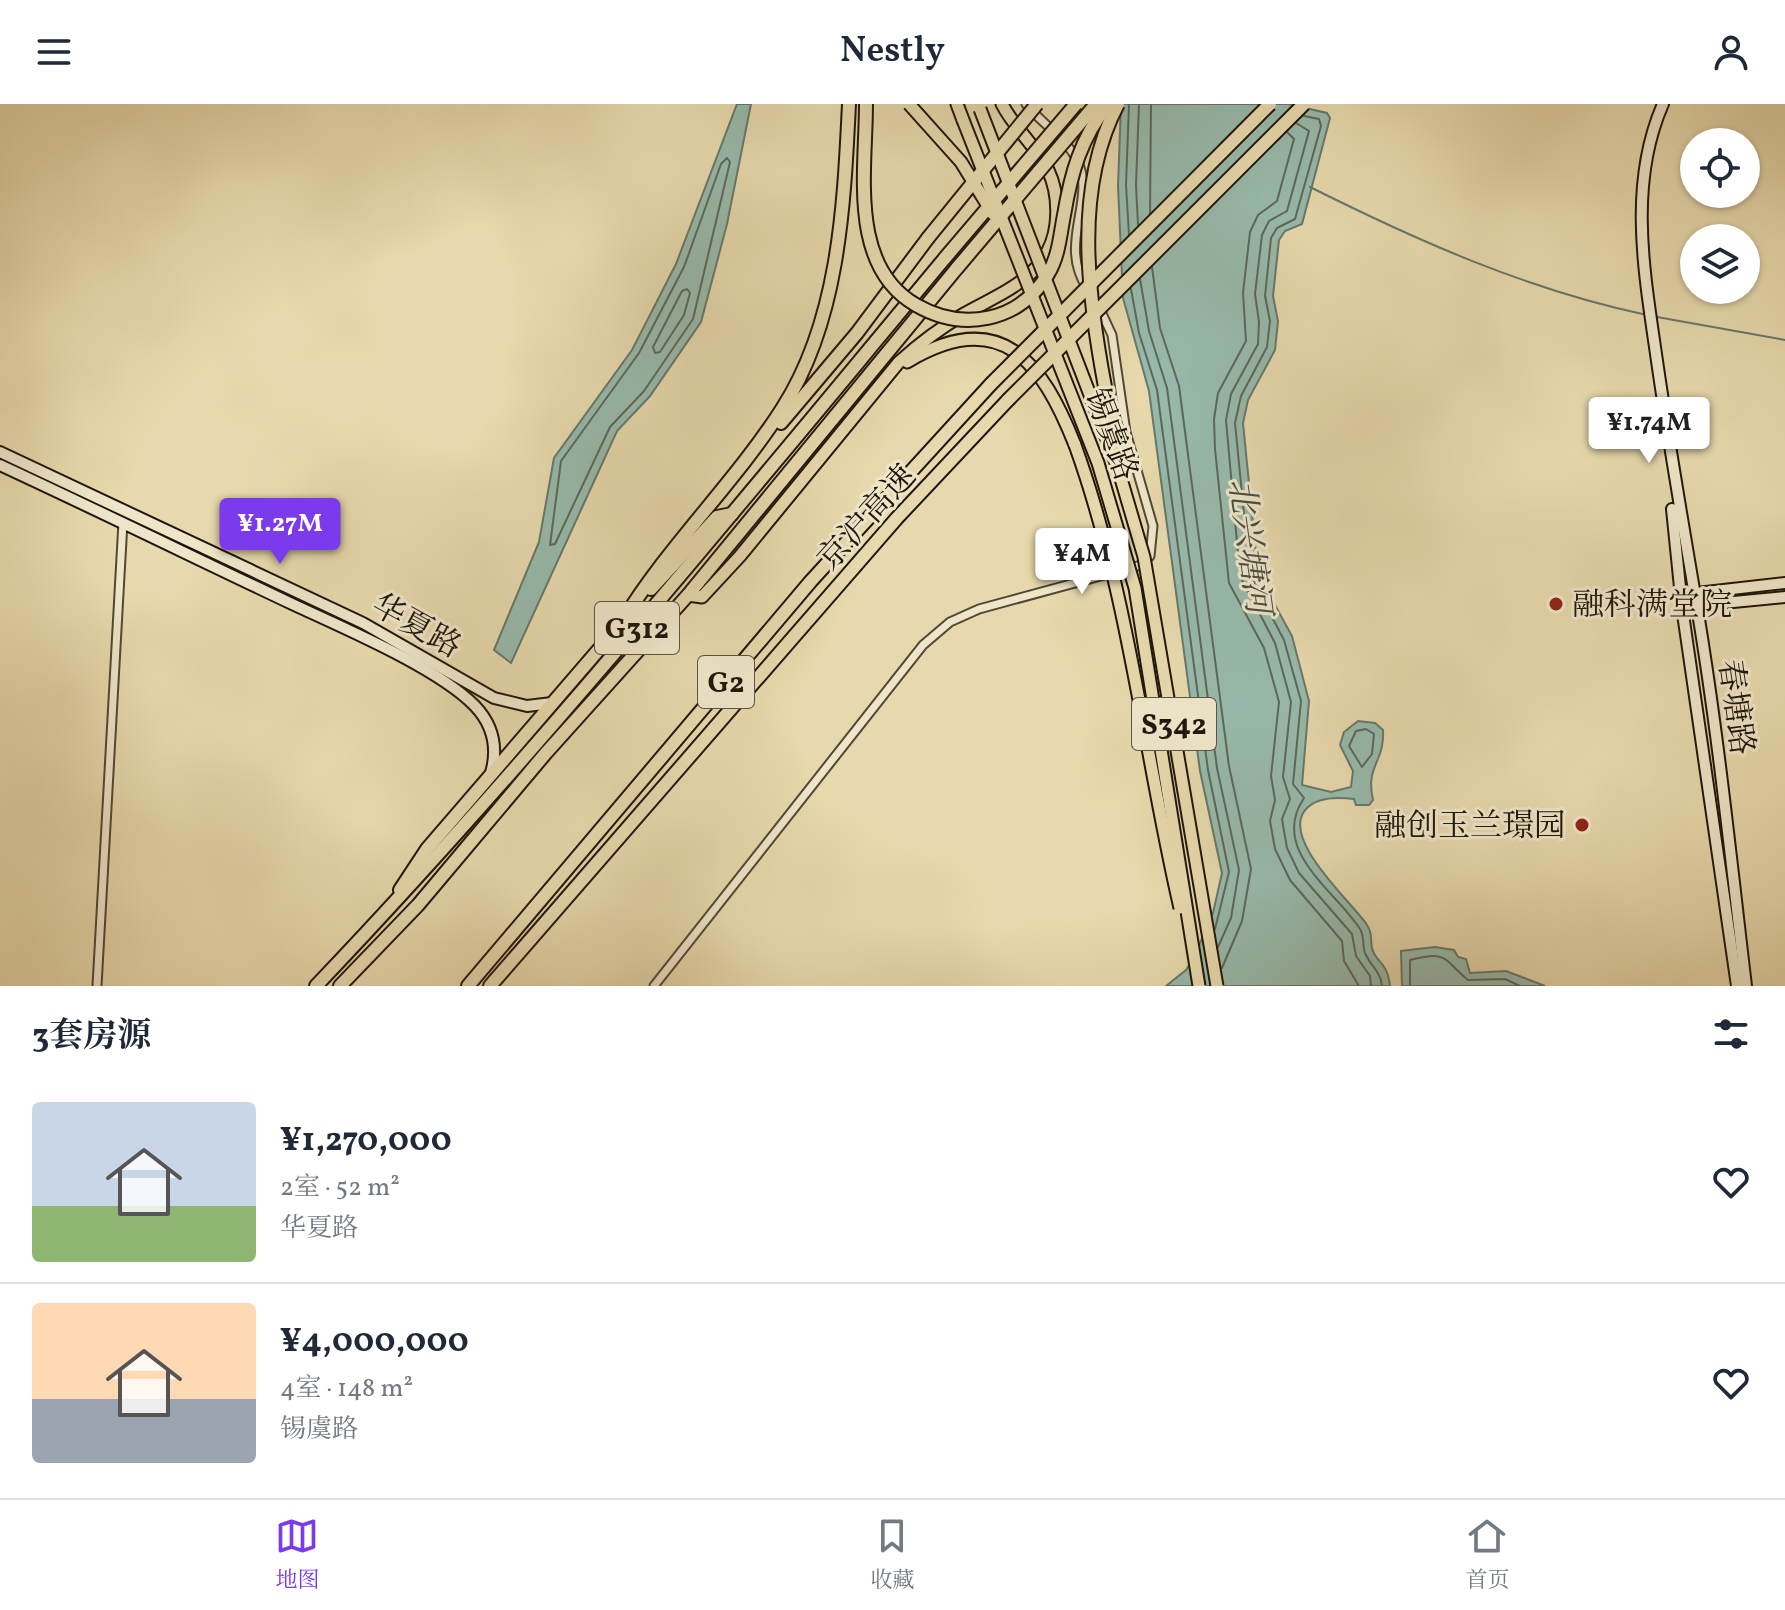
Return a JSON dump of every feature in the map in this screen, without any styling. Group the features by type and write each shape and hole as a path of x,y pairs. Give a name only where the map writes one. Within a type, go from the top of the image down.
{"highway":[{"path":"622,622 678,542 783,408 808,361 824,316 834,257 849,104"},
{"path":"866,104 867,226 874,258 887,281 904,298 931,314 955,320 1004,315 1021,305 1048,275 1058,251 1077,157 1091,125 1108,104"},
{"path":"720,490 756,453 857,333 928,238 1037,104"},
{"name":"G312","path":"316,986 434,862 732,514 1076,104"},
{"name":"G312","path":"340,986 418,905 545,754 688,595 1096,104"},
{"path":"1117,465 1121,450 1105,390 1095,325 1090,202 1093,163 1102,133 1118,104"},
{"name":"京沪高速","path":"468,986 811,581 991,384 1270,104"},
{"name":"京沪高速","path":"490,986 897,518 1008,400 1304,104"},
{"path":"383,916 427,849 622,622 717,517 732,514"}],"main road":[{"path":"909,104 961,162 1008,238"},
{"name":"锡虞路","path":"957,104 1098,463 1135,588 1199,986"},
{"path":"688,595 702,597 740,556 893,370 927,337 1033,274 1055,237 1058,214 1048,169 1002,104"},
{"name":"锡虞路","path":"980,106 1117,465 1144,557 1217,986"},
{"path":"893,370 926,350 953,340 1003,345 1018,352 1044,378 1075,445 1108,545 1125,616 1156,795 1199,986"}],"street":[{"path":"654,986 923,645 950,622 979,609 1141,565 1150,556 1153,526 1126,432 1112,335 1104,314 1075,271 1073,253 1082,175 1067,146 1026,104"},
{"name":"春塘路","path":"1661,104 1651,143 1641,218 1646,303 1682,607 1739,965 1746,986"},
{"name":"春塘路","path":"1650,332 1675,493 1697,606 1739,965 1737,986"},
{"name":"华夏路","path":"0,452 358,634 446,684 474,706 486,722 494,740 495,759 490,777"},
{"name":"华夏路","path":"0,465 363,623 494,698 527,706 552,703"},
{"path":"97,986 125,518"},
{"path":"1682,594 1785,583"},
{"path":"1682,607 1785,597"}],"water":[{"path":"737,104 751,104 727,224 701,322 650,396 617,431 511,663 494,650 539,542 554,458 632,350 676,264"},
{"name":"北兴塘河","path":"1121,104 1288,104 1327,113 1330,118 1302,224 1285,231 1279,240 1273,296 1278,321 1275,350 1248,400 1243,423 1258,574 1292,636 1309,701 1302,785 1331,792 1351,787 1353,771 1340,745 1344,732 1358,721 1375,723 1383,730 1381,750 1371,779 1373,800 1369,805 1356,805 1354,799 1323,800 1307,808 1300,820 1309,852 1369,928 1372,948 1386,971 1390,986 1166,986 1186,970 1194,957 1213,913 1222,873 1200,771 1149,391 1123,298 1118,186"},
{"path":"1435,947 1454,950 1458,957 1466,959 1470,973 1506,971 1545,986 1402,986 1401,951"}],"waterway":[{"path":"1310,187 1474,262 1559,292 1647,315"},
{"path":"1657,317 1785,340"}],"place":[{"name":"融科满堂院","path":"1556,604"},
{"name":"融创玉兰璟园","path":"1582,825"}]}
